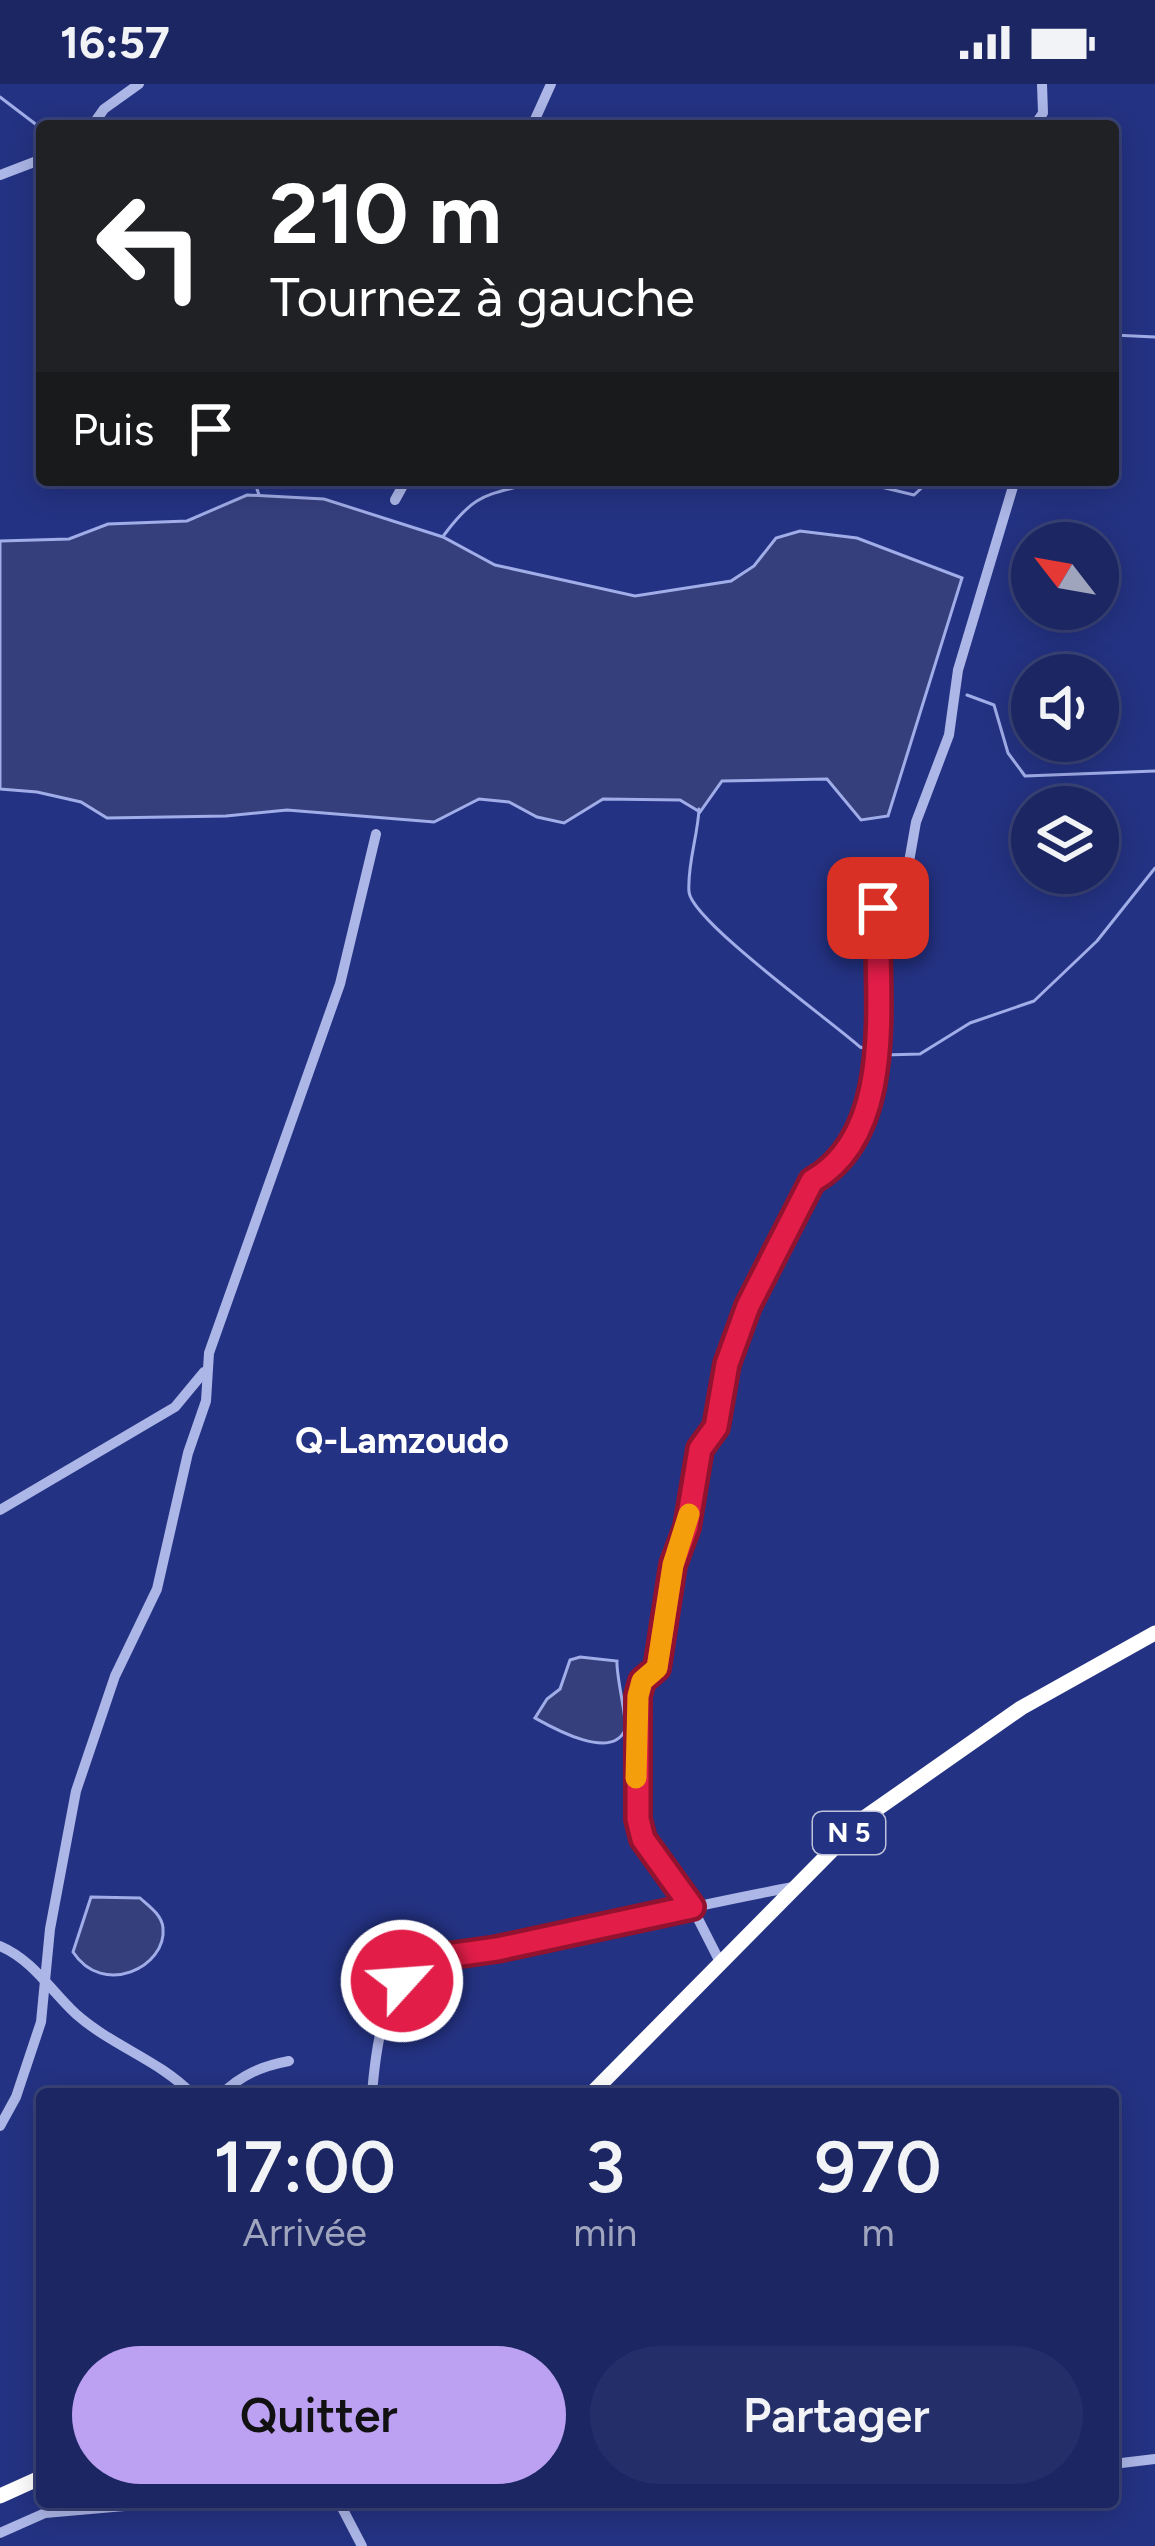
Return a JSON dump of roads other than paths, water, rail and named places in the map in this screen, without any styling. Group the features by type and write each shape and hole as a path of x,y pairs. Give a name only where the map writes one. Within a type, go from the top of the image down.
{"highway":[{"name":"N 5","path":"597,2088 864,1818 1056,1687 1155,1633"},
{"path":"0,2496 36,2480"}],"street":[{"path":"96,120 139,84"},
{"path":"535,120 551,84"},
{"path":"1038,120 1042,84"},
{"path":"0,175 36,161"},
{"path":"395,500 403,486"},
{"path":"720,1962 692,1907 643,1839 635,1771 638,1696 642,1681 657,1668 665,1604 687,1527 700,1449 716,1427 727,1364 748,1306 812,1181 830,1171 865,1118 878,1053 878,908 906,879 916,822 949,736 958,670 1013,486"},
{"path":"0,2126 16,2097 41,2022 76,1792 115,1676 136,1626 152,1604 188,1453 206,1400 206,1370 340,984 376,834"},
{"path":"0,1510 176,1408 206,1370"},
{"path":"373,2088 379,2042 391,2004 413,1968 447,1956 793,1887"},
{"path":"0,1946 24,1959 77,2015 146,2063 171,2072 186,2088"},
{"path":"228,2088 266,2066 289,2061"},
{"path":"1119,2463 1155,2458"},
{"path":"0,2534 46,2513 102,2508"},
{"path":"342,2508 362,2546"}],"water":[{"path":"247,495 324,499 443,537 495,565 635,596 731,581 754,566 776,538 800,531 857,538 962,578 888,816 861,820 827,779 722,781 700,812 680,800 603,799 564,823 537,817 509,802 479,799 434,822 287,810 107,818 81,802 0,789 0,541 69,539 108,524 187,521"},
{"path":"570,1660 617,1661 625,1730 608,1743 582,1739 535,1718 560,1689"},
{"path":"91,1897 140,1898 162,1923 162,1942 155,1955 131,1972 116,1975 86,1966 73,1952"}],"waterway":[{"path":"0,97 36,124"},
{"path":"1119,335 1155,337"},
{"path":"256,486 259,495"},
{"path":"444,535 476,501 518,486"},
{"path":"877,486 914,495 924,486"},
{"path":"967,695 994,705 1008,753 1025,776 1155,771"},
{"path":"699,809 689,882 696,906 765,971 860,1047 875,1052"},
{"path":"884,1055 920,1054 970,1023 1034,1001 1097,941 1155,868"}],"district":[{"name":"Q-Lamzoudo","path":"402,1440"}]}
